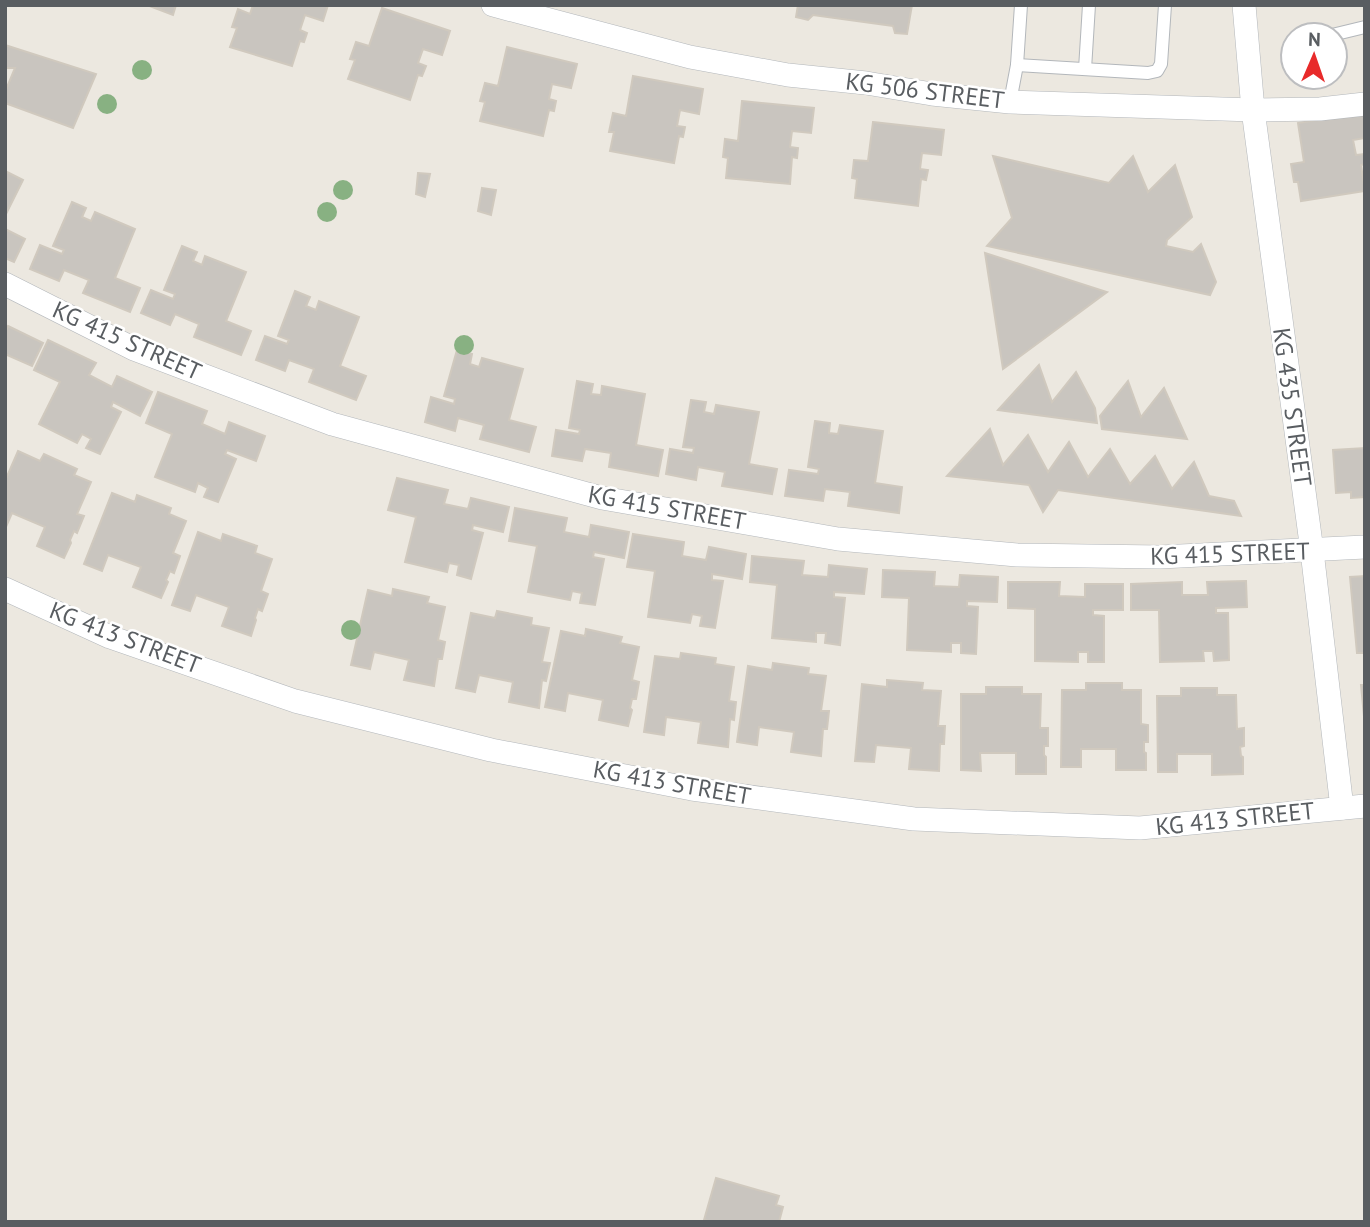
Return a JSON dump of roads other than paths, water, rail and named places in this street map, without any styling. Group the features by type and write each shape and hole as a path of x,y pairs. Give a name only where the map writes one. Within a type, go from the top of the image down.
{"street":[{"name":"KG 506 STREET","path":"493,5 702,59 788,75 866,83 932,94 1010,102 1253,110 1320,109 1365,104"},
{"name":"KG 435 STREET","path":"1244,5 1253,110 1312,551 1353,807"},
{"name":"KG 415 STREET","path":"5,284 134,349 332,424 602,498 838,539 1017,555 1160,557 1365,547"},
{"name":"KG 413 STREET","path":"5,589 110,636 295,701 491,750 692,789 914,820 1140,828 1353,807"}],"lane":[{"path":"1010,102 1017,65 1021,5"},
{"path":"1085,69 1090,5"},
{"path":"1017,65 1148,73 1157,71 1161,64 1165,5"}]}
